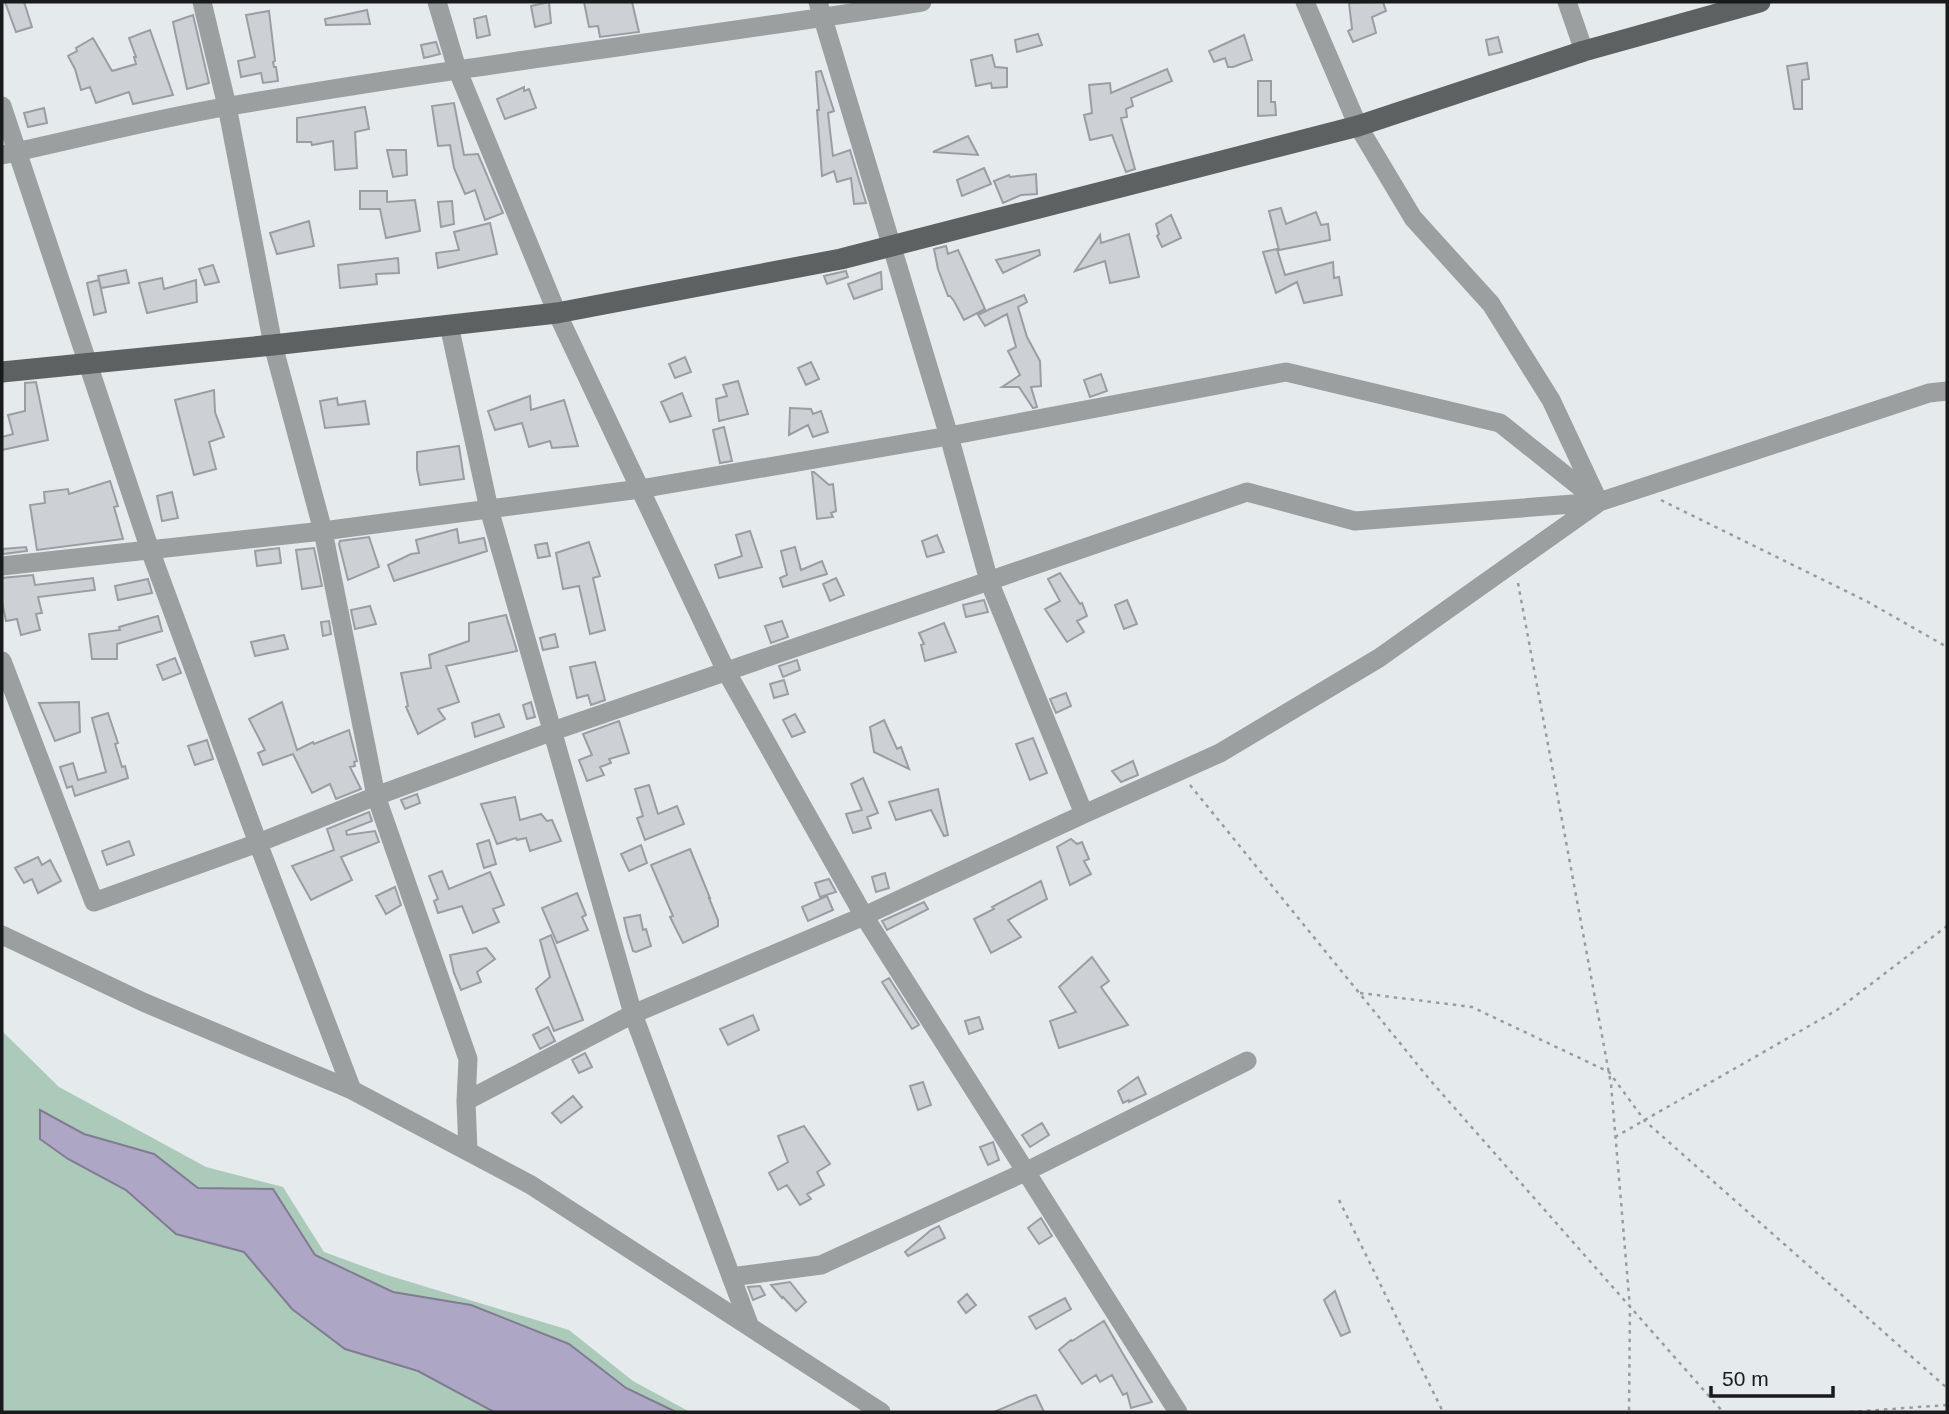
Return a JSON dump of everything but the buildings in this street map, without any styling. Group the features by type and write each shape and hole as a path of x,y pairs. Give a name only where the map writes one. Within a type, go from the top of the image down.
{"main road":[{"path":"2,372 557,313 841,259 1358,126 1584,51 1760,2"}],"street":[{"path":"202,2 227,106 273,345 323,531 376,796 468,1059 468,1151"},
{"path":"437,2 457,69 557,313 726,671 864,916 1178,1412"},
{"path":"10,153 227,106 821,10 922,2"},
{"path":"1305,2 1358,126 1413,218 1491,304 1551,400 1599,502"},
{"path":"1567,2 1584,51"},
{"path":"821,10 949,436 989,581 1084,814"},
{"path":"2,106 10,153 89,364 150,550 352,1090"},
{"path":"449,325 489,509 633,1014 750,1327"},
{"path":"2,566 323,531 640,489 949,436 1286,372 1500,424 1599,502"},
{"path":"2,661 94,902 553,731 1247,492 1356,521 1599,502 1929,393 1947,391"},
{"path":"466,1101 633,1014 864,916 1220,753 1379,658 1599,502"},
{"path":"2,935 143,1002 352,1090 531,1185 881,1412"},
{"path":"731,1277 821,1265 1025,1172 1247,1061"}],"path":[{"path":"1639,489 1868,602 1947,647"},
{"path":"1515,562 1609,1072 1630,1308 1629,1412"},
{"path":"1180,771 1430,1080 1723,1412"},
{"path":"1615,1137 1837,1010 1947,926"},
{"path":"1360,993 1472,1007 1609,1072 1645,1121 1947,1388"},
{"path":"1339,1199 1443,1412"},
{"path":"1850,1412 1947,1405"}],"green space":[{"path":"2,1031 59,1087 206,1167 283,1187 324,1252 387,1275 569,1330 633,1381 690,1412 676,1412 626,1388 569,1344 471,1305 393,1292 315,1255 273,1189 198,1188 154,1154 84,1134 41,1110 40,1139 68,1159 126,1190 176,1234 244,1252 292,1309 345,1349 418,1371 494,1412 2,1412"}],"shaded area":[{"path":"40,1110 84,1134 154,1154 198,1188 273,1189 315,1255 393,1292 471,1305 569,1344 626,1388 676,1412 494,1412 418,1371 345,1349 292,1309 244,1252 176,1234 126,1190 68,1159 40,1139"}]}
